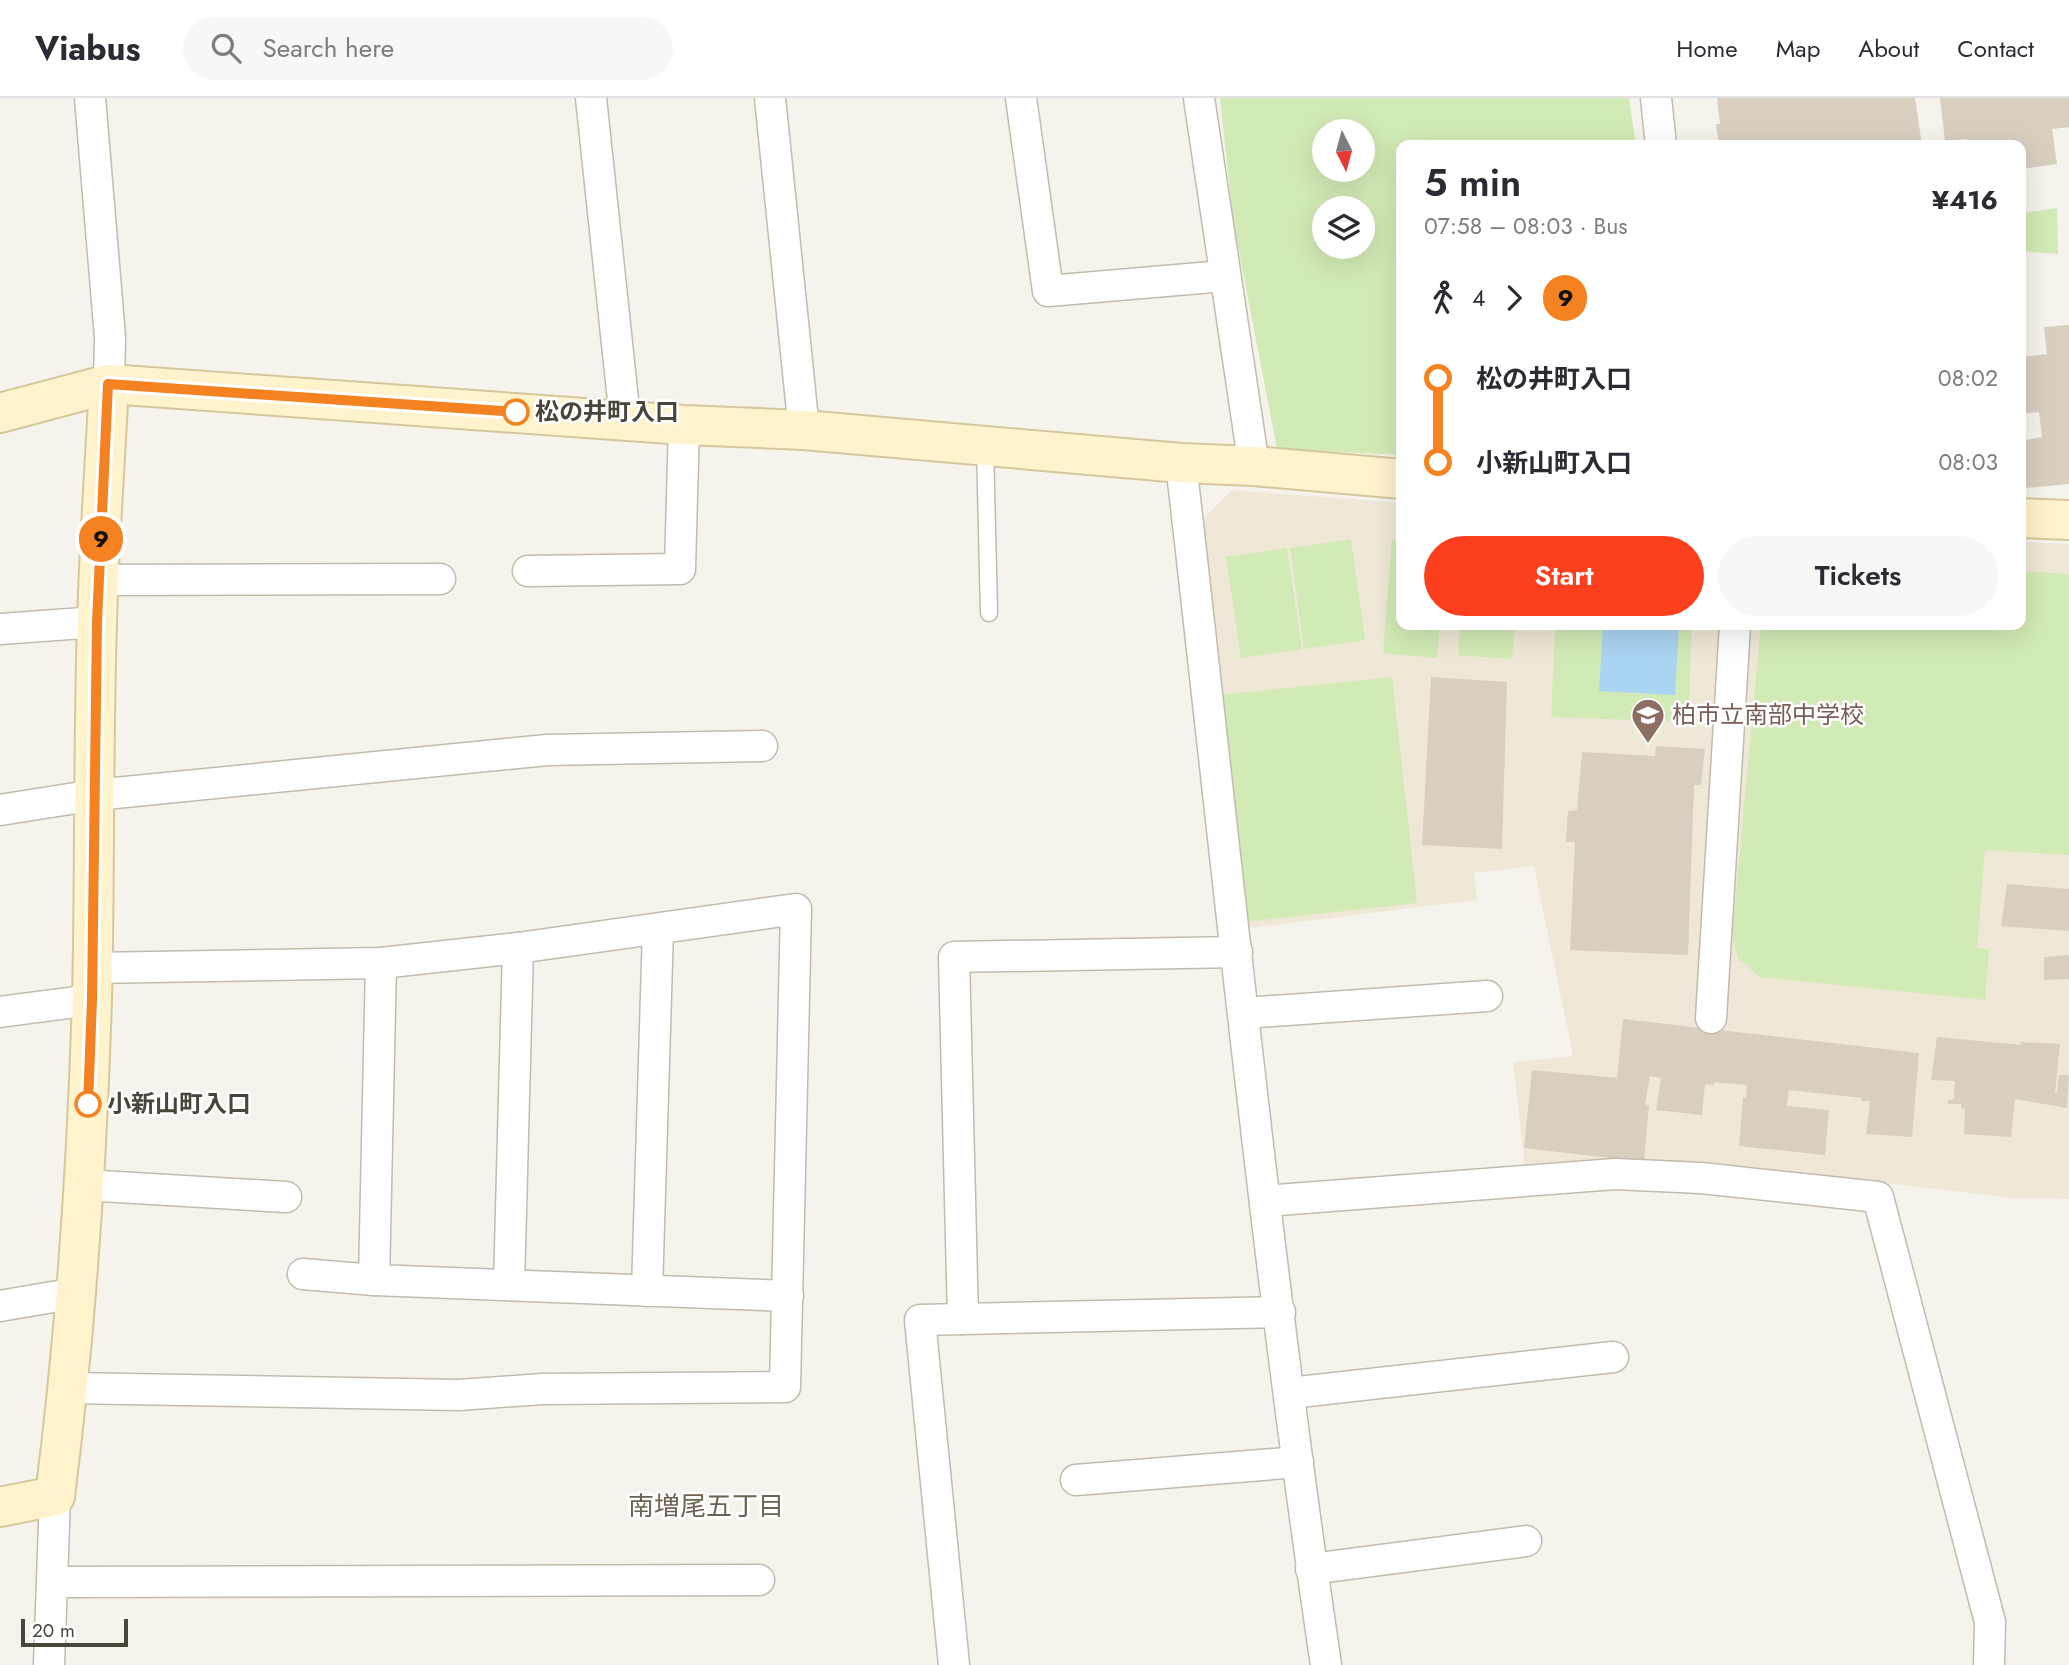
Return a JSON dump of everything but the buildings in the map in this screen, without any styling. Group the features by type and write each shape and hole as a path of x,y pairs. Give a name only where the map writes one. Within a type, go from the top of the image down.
{"street":[{"path":"49,1665 55,1496 69,1388 84,1185 92,984 97,622 110,337 90,98"},
{"path":"591,98 625,419"},
{"path":"770,98 804,430"},
{"path":"1021,98 1048,291 1224,276"},
{"path":"1199,98 1254,467"},
{"path":"1656,98 1660,140"},
{"path":"0,412 108,384 684,425 804,430 1396,479"},
{"path":"528,571 680,569 684,425"},
{"path":"1181,463 1265,1201 1311,1569 1326,1665"},
{"path":"2026,518 2069,520"},
{"path":"99,580 440,579"},
{"path":"0,629 97,622"},
{"path":"1711,1018 1735,630"},
{"path":"0,810 94,795 547,750 762,746"},
{"path":"0,1012 92,984 381,963 518,948 796,909 785,1387 542,1389 459,1395 69,1388"},
{"path":"647,1292 658,929"},
{"path":"509,1285 518,948"},
{"path":"963,1318 954,957 1237,952"},
{"path":"374,1280 381,963"},
{"path":"1244,1013 1486,996"},
{"path":"1265,1201 1615,1174 1701,1178 1878,1198 1990,1622 1989,1665"},
{"path":"84,1185 285,1197"},
{"path":"303,1274 374,1280 788,1296"},
{"path":"0,1306 76,1293"},
{"path":"954,1665 920,1320 1280,1312"},
{"path":"1290,1393 1613,1357"},
{"path":"1076,1480 1298,1462"},
{"path":"0,1507 55,1496"},
{"path":"1311,1569 1526,1541"},
{"path":"52,1582 760,1580"}],"lane":[{"path":"985,444 989,613"}],"shaded area":[{"name":"柏市立南部中学校","path":"1232,490 1396,503 1396,630 2026,630 2026,542 2069,544 2069,1199 2012,1198 1698,1161 1525,1169 1513,1062 1573,1056 1534,866 1474,873 1477,900 1249,928 1201,521"}],"green space":[{"path":"1220,98 1629,98 1635,140 1396,140 1396,455 1277,449 1233,221"},
{"path":"2057,208 2058,254 2026,251 2026,212"},
{"path":"1351,539 1365,640 1304,649 1290,548"},
{"path":"1392,540 1396,540 1396,630 1440,630 1437,658 1383,653"},
{"path":"1287,548 1302,649 1241,658 1226,557"},
{"path":"2026,571 2069,574 2069,855 1985,850 1977,948 1989,950 1985,1000 1760,977 1738,959 1732,936 1761,630 2026,630"},
{"path":"1460,630 1515,630 1512,659 1458,655"},
{"path":"1555,630 1692,630 1688,722 1551,717"},
{"path":"1392,677 1417,903 1244,922 1220,695"}],"water":[{"path":"1603,630 1679,630 1675,695 1599,691"}],"bus line":[{"name":"9","path":"88,1104 97,622 108,384 516,412"}],"place":[{"name":"松の井町入口","path":"516,412"},
{"name":"柏市立南部中学校","path":"1648,745"},
{"name":"小新山町入口","path":"88,1104"}],"district":[{"name":"南増尾五丁目","path":"706,1506"}]}
